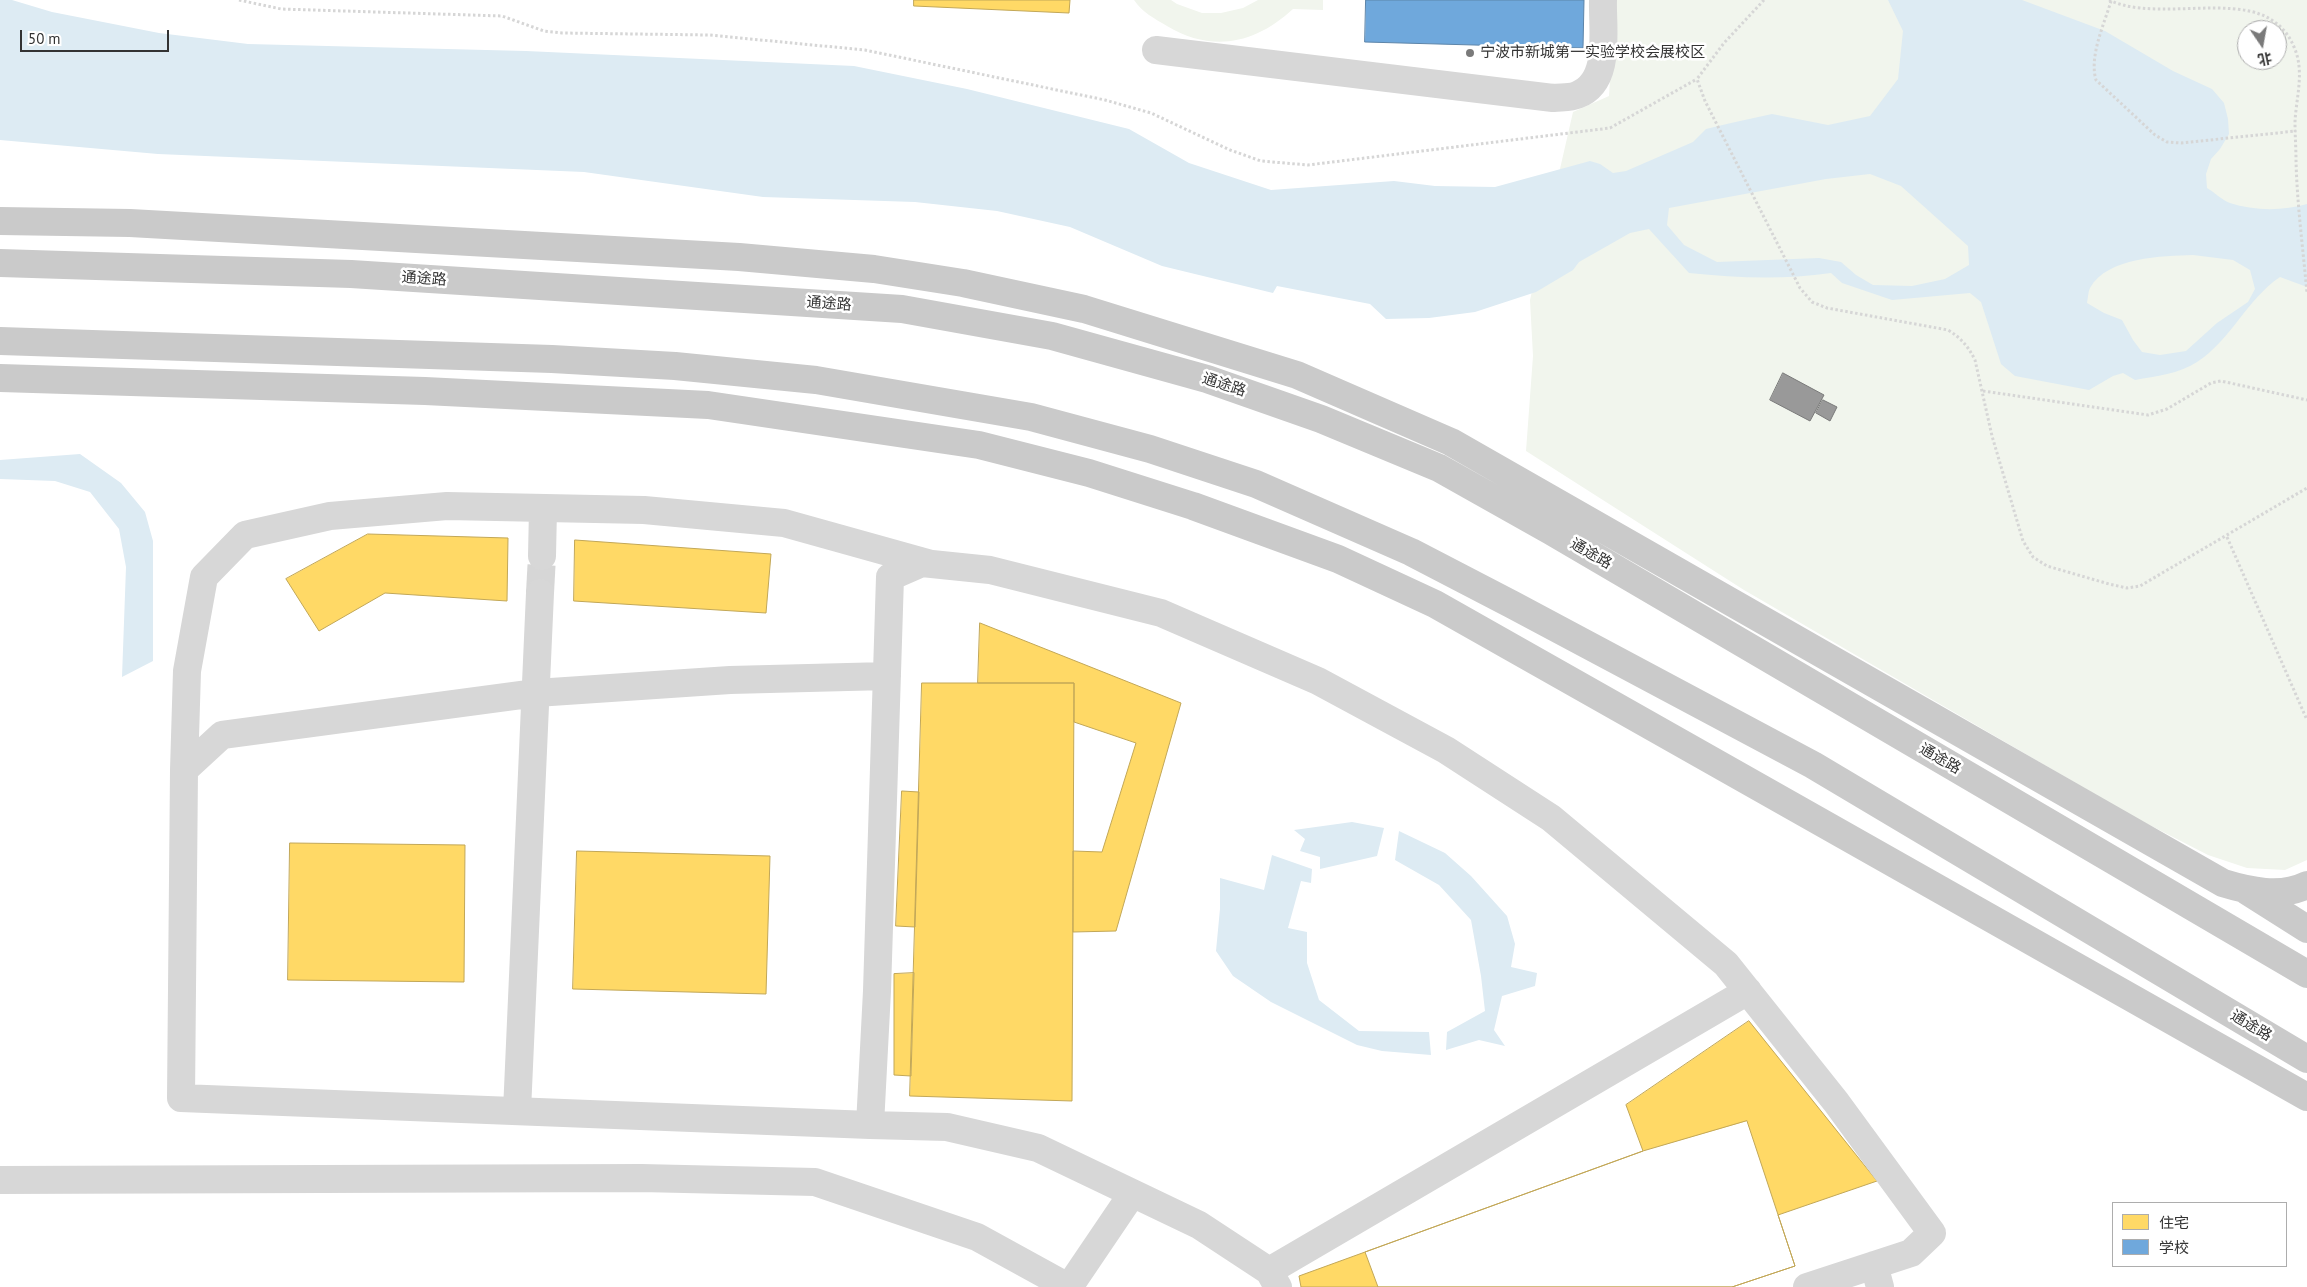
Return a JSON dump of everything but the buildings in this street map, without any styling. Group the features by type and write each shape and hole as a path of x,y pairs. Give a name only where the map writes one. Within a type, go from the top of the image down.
{"main road":[{"path":"0,221 130,223 739,257 874,270 954,282 1084,309 1297,375 1451,442 2223,883 2245,890 2272,892 2307,886"},
{"name":"通途路","path":"0,263 351,274 902,309 1052,336 1208,379 1321,418 1439,468 1568,541 2307,974"},
{"name":"通途路","path":"0,341 542,359 675,366 816,380 1021,416 1150,449 1256,484 1411,552 1513,605 1813,765 2307,1059"},
{"path":"0,378 444,392 708,405 978,445 1099,476 1193,506 1338,558 1435,604 2307,1097"},
{"path":"2245,890 2307,929"}],"street":[{"path":"1156,50 1553,98 1575,96 1586,91 1597,80 1602,62 1603,0"},
{"path":"932,564 784,523 644,510 447,506 330,516 245,535 204,577 187,671 184,770 181,1098 947,1127 1038,1148 1199,1225 1274,1279 1748,991"},
{"path":"542,556 543,509"},
{"path":"870,1125 877,991 890,578 922,563 990,570 1161,613 1318,681 1446,750 1551,818 1726,964 1836,1102 1932,1233 1911,1253 1877,1276 1807,1287"},
{"path":"516,1111 540,593"},
{"path":"184,770 222,735 536,693 730,680 887,676"},
{"path":"0,1180 642,1178 815,1182 977,1236 1068,1287 1132,1194"}],"path":[{"path":"239,0 281,9 502,16 544,31 562,33 709,35 865,50 1105,100 1151,113 1230,150 1261,161 1298,164 1317,164 1610,128 1697,79 1724,43 1764,0"},
{"path":"1757,0 1760,4"},
{"path":"2296,131 2181,143 2167,142 2155,135 2096,80 2093,70 2110,1 2142,8 2219,7 2250,11 2274,20 2288,34 2295,48 2299,83 2296,131 2297,188 2307,293"},
{"path":"1697,79 1713,116 1800,288 1812,302 1827,308 1948,330 1961,338 1976,360 1992,436 2023,541 2033,557 2047,566 2118,586 2127,588 2140,586 2307,488"},
{"path":"1983,392 2148,415 2167,409 2211,383 2222,381 2307,400"},
{"path":"2227,536 2307,720"}],"shaded area":[{"path":"0,0 12,0 52,12 159,33 248,44 526,51 854,66 967,89 1129,129 1189,163 1271,190 1394,181 1435,186 1495,187 1590,161 1600,164 1613,173 1626,171 1693,142 1706,129 1772,114 1828,125 1870,116 1898,79 1903,31 1888,0 2022,0 2105,31 2173,71 2212,89 2224,103 2229,134 2211,159 2206,174 2207,188 2227,202 2249,208 2278,209 2307,204 2307,287 2280,277 2258,296 2220,343 2190,366 2167,374 2135,380 2123,373 2113,376 2089,390 2015,376 2001,364 1981,302 1970,293 1892,300 1842,283 1831,273 1760,278 1689,273 1649,229 1630,233 1579,262 1573,270 1536,292 1475,312 1429,318 1386,319 1370,304 1277,286 1273,293 1162,266 1070,227 997,211 915,202 763,197 584,172 158,154 0,140","holes":["1870,174 1901,186 1968,246 1969,265 1945,279 1912,286 1873,285 1856,275 1841,262 1819,258 1717,262 1684,245 1667,225 1669,208 1826,179","2193,255 2233,260 2250,270 2255,289 2248,302 2217,323 2186,351 2160,355 2142,352 2122,320 2104,313 2087,303 2090,288 2098,278 2122,264 2167,256"]},
{"path":"1134,0 1171,0 1202,13 1221,13 1243,8 1258,0 1323,0 1323,10 1293,9 1279,21 1248,37 1233,41 1217,42 1200,40 1167,26 1145,12"},
{"path":"1615,0 2307,0 2307,860 2285,870 2247,868 2208,855 2134,817 1744,590 1526,451 1533,356 1530,300 1573,112 1609,96"},
{"path":"80,454 121,483 145,512 153,541 153,661 122,677 126,567 119,529 90,492 55,481 0,479 0,460"},
{"path":"1352,822 1384,828 1377,856 1320,869 1320,857 1300,851 1305,839 1294,830"},
{"path":"1399,831 1445,853 1471,876 1507,916 1515,944 1511,967 1537,973 1535,986 1502,996 1494,1030 1505,1046 1479,1040 1446,1050 1447,1032 1485,1011 1471,920 1439,885 1395,860"},
{"path":"1272,855 1312,869 1311,883 1301,881 1288,928 1307,932 1307,963 1319,1000 1359,1031 1429,1032 1431,1055 1382,1051 1357,1045 1271,1002 1233,976 1216,951 1220,909 1220,878 1264,890"}],"tunnel":[{"path":"540,593 542,556"}],"place":[{"name":"宁波市新城第一实验学校会展校区","path":"1470,53"}]}
